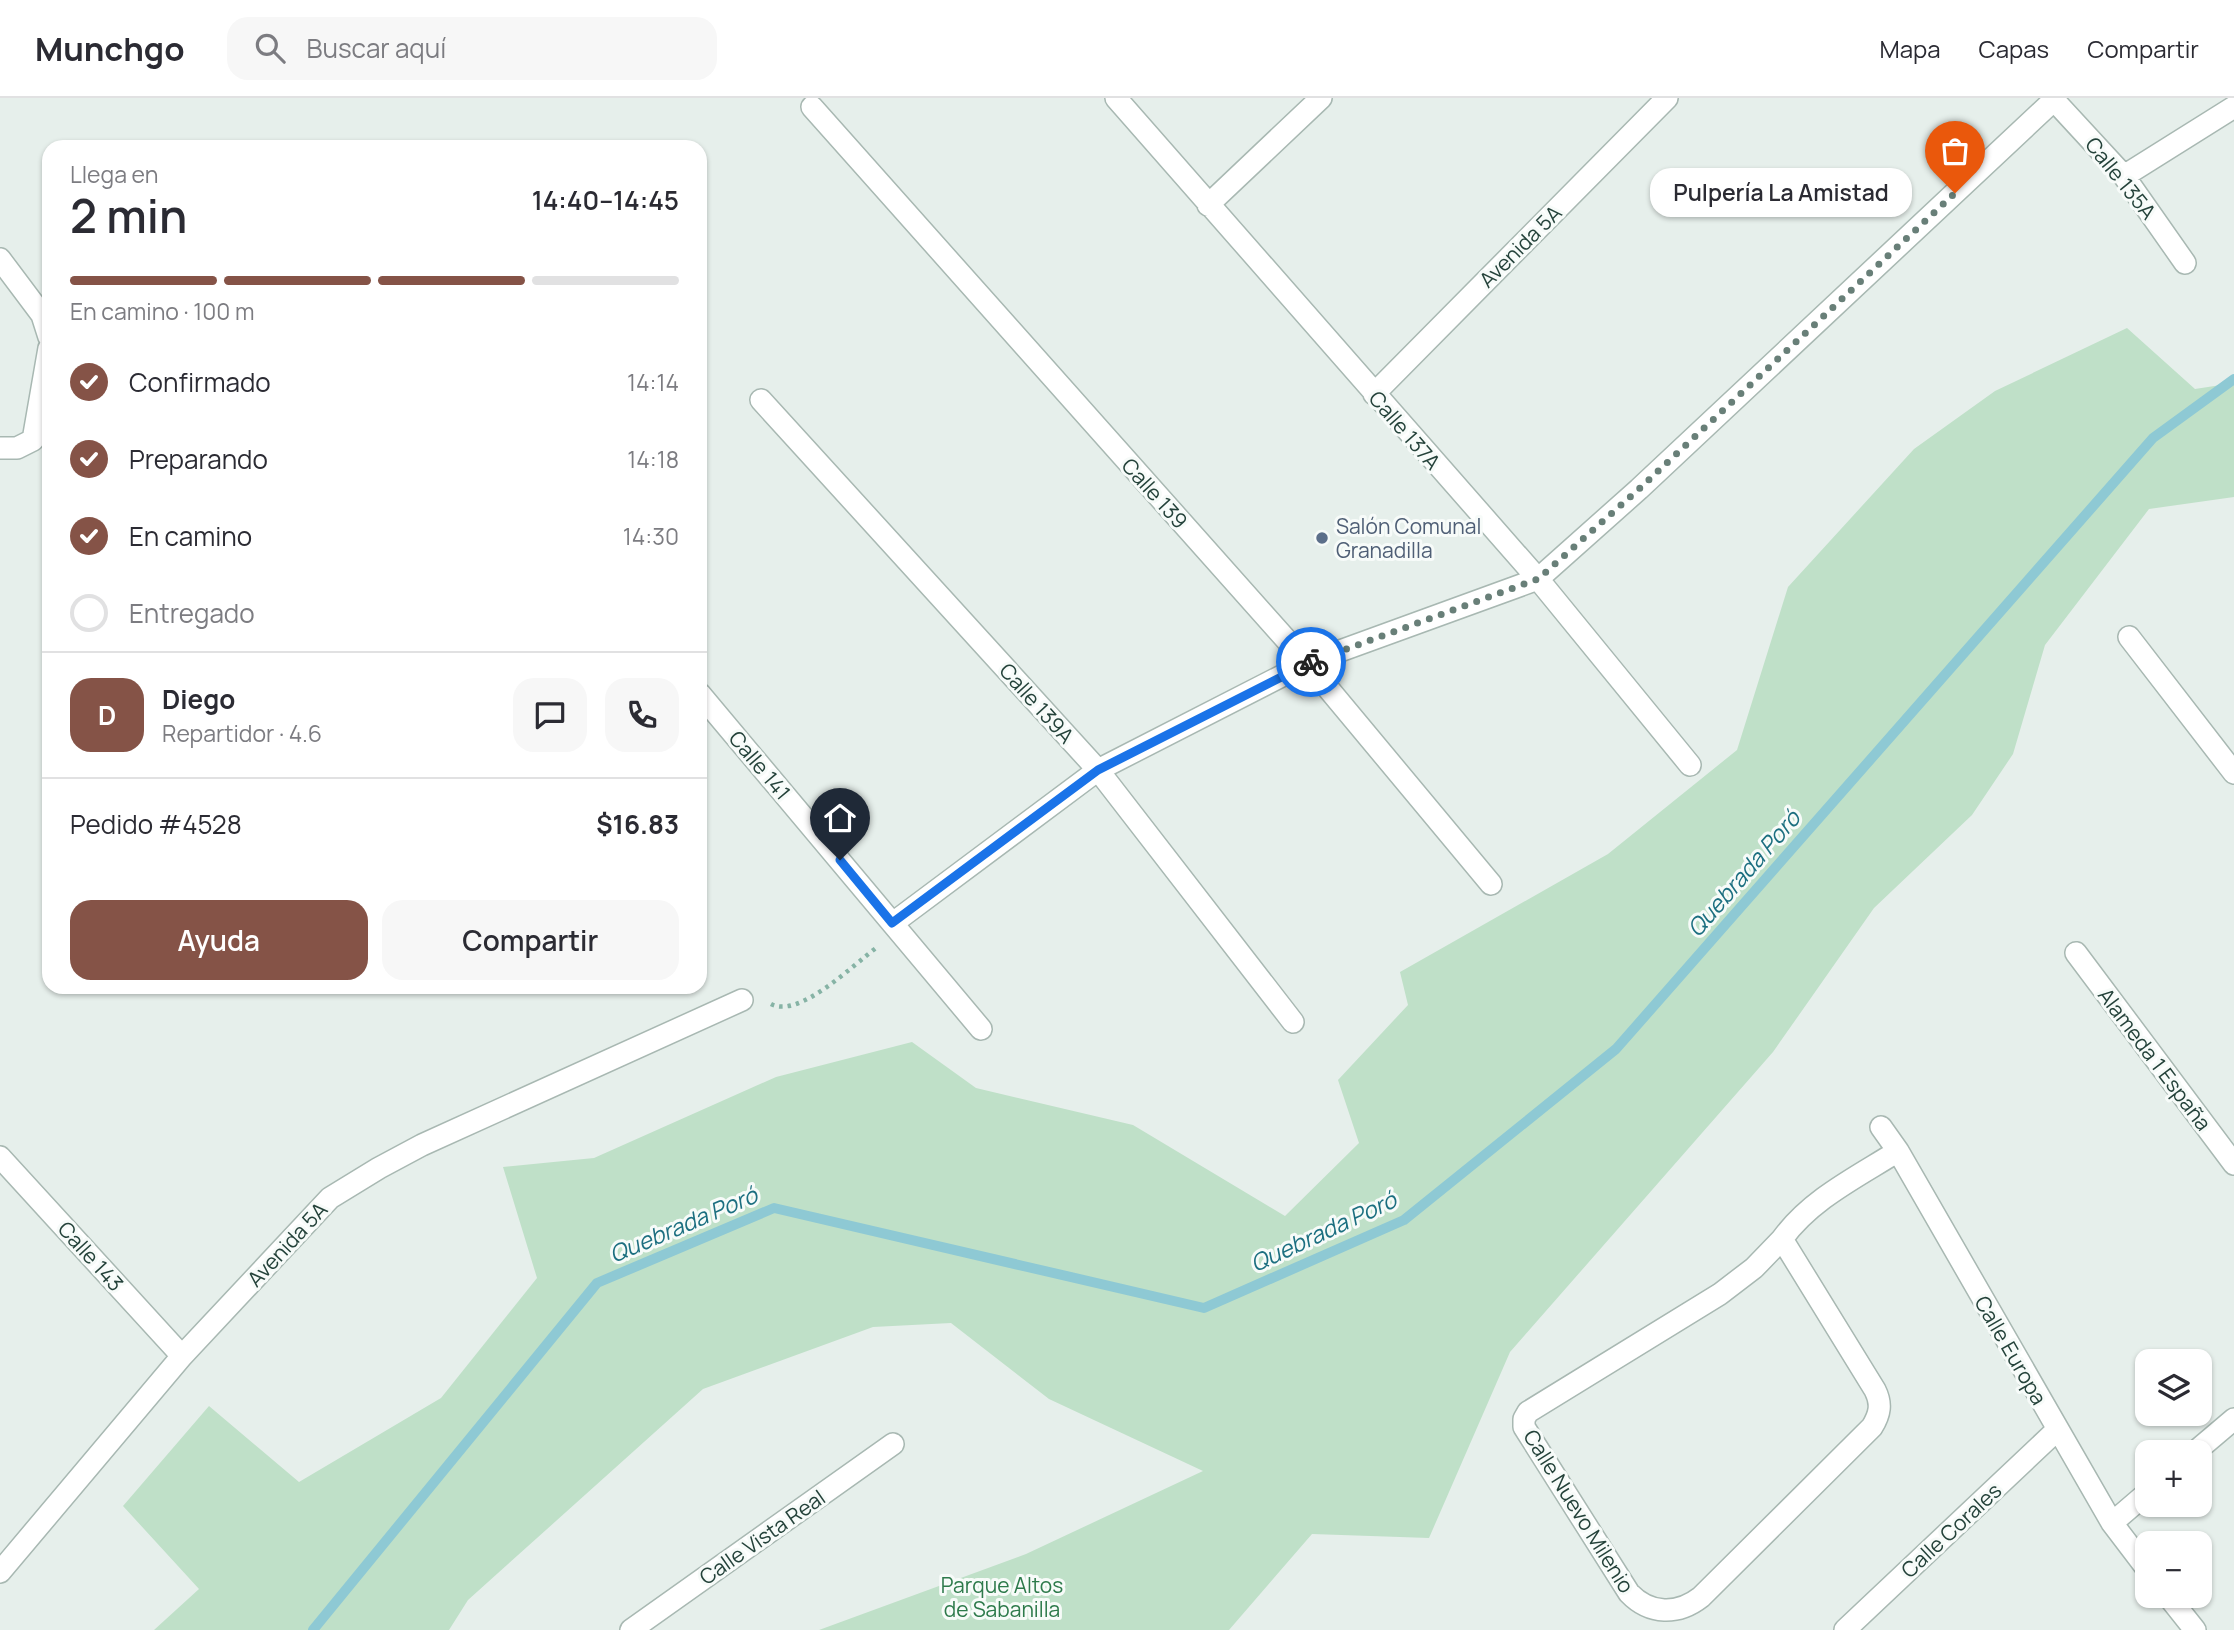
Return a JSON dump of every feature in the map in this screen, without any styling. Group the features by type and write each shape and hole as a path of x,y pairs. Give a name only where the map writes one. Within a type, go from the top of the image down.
{"street":[{"name":"Calle 137A","path":"1116,98 1538,579 1690,765"},
{"path":"1208,205 1321,98"},
{"name":"Avenida 5A","path":"1374,394 1667,98"},
{"path":"895,927 1098,770 1307,663 1538,579 1639,489 2053,99"},
{"name":"Calle 135A","path":"2053,99 2124,176 2185,263"},
{"name":"Calle 139","path":"811,107 1307,663 1491,884"},
{"path":"2124,176 2234,107"},
{"path":"0,259 42,315"},
{"path":"0,448 17,448 33,440 42,388"},
{"name":"Calle 139A","path":"761,400 1098,770 1293,1023"},
{"path":"2129,637 2234,773"},
{"name":"Calle 141","path":"707,702 981,1029"},
{"name":"Alameda 1 España","path":"2076,953 2234,1164"},
{"name":"Avenida 5A","path":"0,1572 182,1356 330,1198 422,1145 742,1000"},
{"name":"Calle Europa","path":"1881,1127 1898,1151 2112,1524 2135,1554"},
{"name":"Calle Nuevo Milenio","path":"1782,1239 1875,1390 1880,1409 1877,1419 1701,1597 1684,1608 1664,1611 1654,1609 1629,1593 1524,1427 1524,1419 1528,1412 1720,1294 1754,1268 1796,1220 1819,1201 1898,1151"},
{"name":"Calle 143","path":"0,1157 182,1356"},
{"path":"2209,1440 2234,1419"},
{"name":"Calle Corales","path":"1845,1630 2057,1430"},
{"name":"Calle Vista Real","path":"631,1630 893,1444"},
{"path":"2112,1524 2135,1504"},
{"path":"2178,1608 2195,1630"}],"path":[{"path":"742,1000 755,995 775,1007 784,1008 804,1001 816,995 895,927"}],"green space":[{"name":"Parque Altos de Sabanilla","path":"2127,328 2195,389 2234,383 2234,497 2149,509 2045,645 2013,754 1972,815 1874,908 1773,1052 1510,1352 1429,1538 1312,1534 1229,1630 819,1630 1026,1554 1203,1471 1049,1399 951,1323 873,1327 703,1389 468,1600 449,1630 154,1630 199,1589 123,1506 209,1406 299,1482 441,1398 537,1278 503,1167 594,1158 776,1077 912,1042 976,1088 1133,1125 1285,1216 1359,1143 1338,1080 1408,1005 1400,972 1608,854 1737,750 1788,587 1914,449 1995,391"}],"waterway":[{"name":"Quebrada Poró","path":"313,1630 597,1283 774,1208 1204,1308 1404,1220 1616,1049 2153,438 2234,379"}],"way so far":[{"path":"1311,662 1538,579 1639,489 1955,193"}],"place":[{"name":"Pulpería La Amistad","path":"1955,193"},
{"name":"Salón Comunal Granadilla","path":"1322,538"}],"route":[{"path":"840,860 892,923 1098,770 1311,662"}]}
